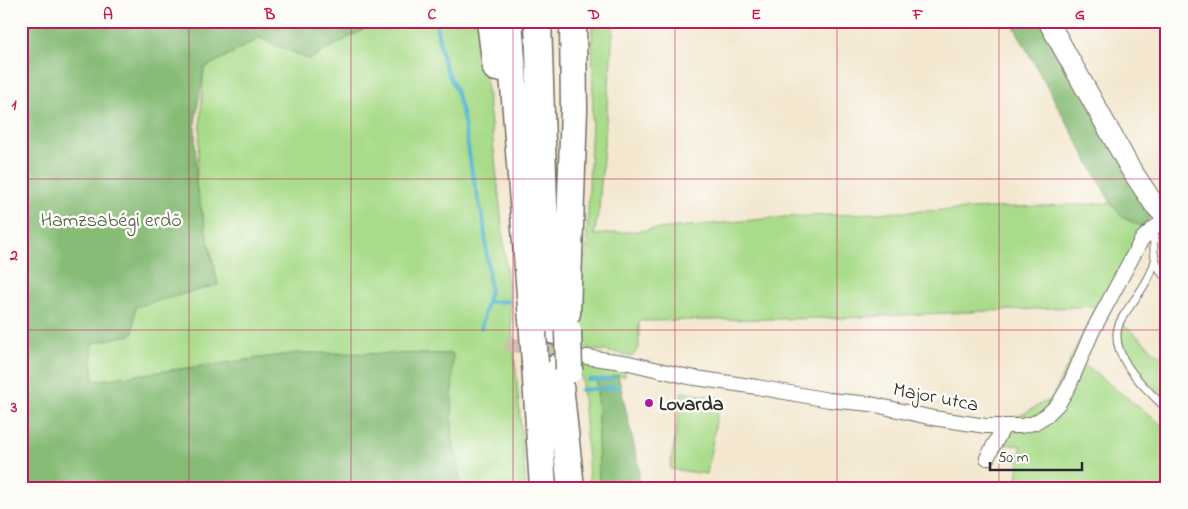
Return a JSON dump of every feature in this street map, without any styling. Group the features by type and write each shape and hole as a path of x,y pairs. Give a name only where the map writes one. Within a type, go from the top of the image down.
{"highway":[{"path":"490,21 502,113 514,252 562,364 571,483"},
{"path":"510,21 546,326 562,364 543,488"},
{"path":"538,21 546,326"},
{"path":"546,326 567,295 574,109 573,21"}],"main road":[{"path":"1048,21 1130,168 1154,204 1162,222"}],"street":[{"name":"Major utca","path":"562,364 628,362 689,377 757,386 830,400 871,404 933,418 986,426 1021,426 1034,423 1047,415 1059,403 1069,386 1092,332 1142,238 1162,222"},
{"path":"987,458 1004,426"}],"lane":[{"path":"1162,222 1154,261 1147,281 1120,320 1117,334 1124,361 1132,374 1167,409"},
{"path":"1154,261 1167,280"}],"green space":[{"name":"Hamzsabégi erdő","path":"21,21 379,21 309,59 260,38 204,68 195,123 196,185 218,285 135,307 133,334 92,343 93,381 297,353 453,354 452,436 462,488 21,488"},
{"path":"379,21 478,21 493,137 526,488 462,488 452,436 452,354 297,353 93,381 92,343 133,334 135,307 218,284 196,185 204,68 260,38 309,59"},
{"path":"592,21 614,21 599,208 594,235 785,217 1111,203 1122,217 1144,228 1073,368 1049,408 1030,419 1008,419 1021,415 1052,398 1096,306 840,318 639,321 639,347 632,357 619,353 588,349 589,366 625,369 625,377 618,375 597,382 599,488 590,488 579,343 580,257 586,257 593,95"},
{"path":"1011,21 1041,21 1149,208 1150,217 1144,228 1122,217 1111,203"},
{"path":"1123,324 1167,362 1167,399 1152,388 1134,368 1122,338"},
{"path":"1083,364 1167,429 1167,488 1016,488 1021,446 1002,444 1005,434 1031,430"},
{"path":"618,375 639,468 638,488 599,488 597,381"},
{"path":"682,392 720,398 707,474 670,469"}],"waterway":[{"path":"435,21 444,64 456,90 463,117 472,172 484,224 490,289 481,328"},
{"path":"488,302 509,301"},
{"path":"588,380 613,379"},
{"path":"581,390 619,387"}],"tunnel":[{"path":"506,344 574,354"}],"place":[{"name":"Lovarda","path":"649,403"}]}
